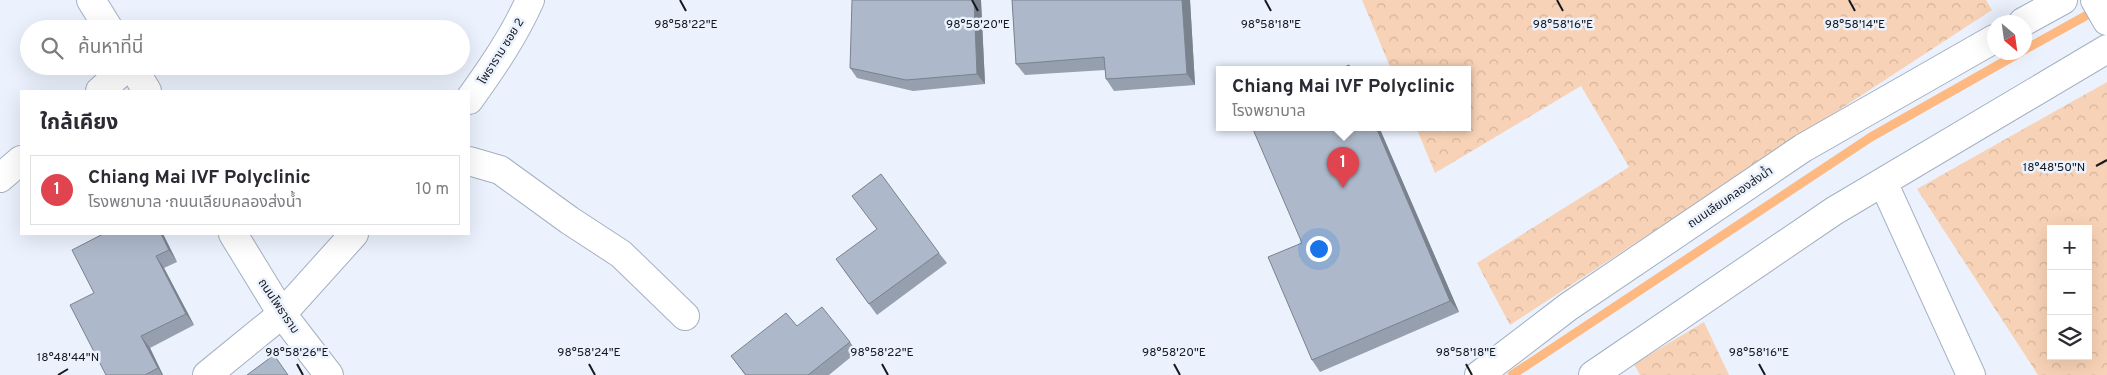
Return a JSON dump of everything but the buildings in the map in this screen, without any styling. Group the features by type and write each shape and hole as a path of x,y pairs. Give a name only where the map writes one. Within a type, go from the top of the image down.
{"street":[{"path":"91,0 103,20"},
{"name":"โพธาราม ซอย 2","path":"470,99 499,58 520,23 530,0"},
{"path":"2032,17 2063,0"},
{"path":"2095,0 2107,21"},
{"name":"ถนนเลียบคลองส่งน้ำ","path":"1479,375 1568,307 1803,148 1987,43"},
{"path":"1594,375 1834,211 2107,48"},
{"path":"101,90 118,75"},
{"path":"137,75 146,90"},
{"path":"0,178 20,161"},
{"path":"470,161 500,170 569,220 621,254 686,316"},
{"path":"1883,182 1971,375"},
{"name":"ถนนโพธาราม","path":"234,235 282,314 329,375"},
{"path":"207,375 282,314 353,235"}],"green space":[{"path":"1362,0 1986,0 1992,10 1510,325 1477,263 1629,167 1581,86 1435,173 1418,131 1471,131 1471,66 1390,66"},
{"path":"2107,82 2107,375 2038,375 1917,189"},
{"path":"1704,322 1729,375 1640,375 1634,364"}],"waterway":[{"path":"2032,46 2098,9"},
{"path":"1512,375 1871,137 2007,60"}],"place":[{"name":"Chiang Mai IVF Polyclinic","path":"1343,188"}]}
